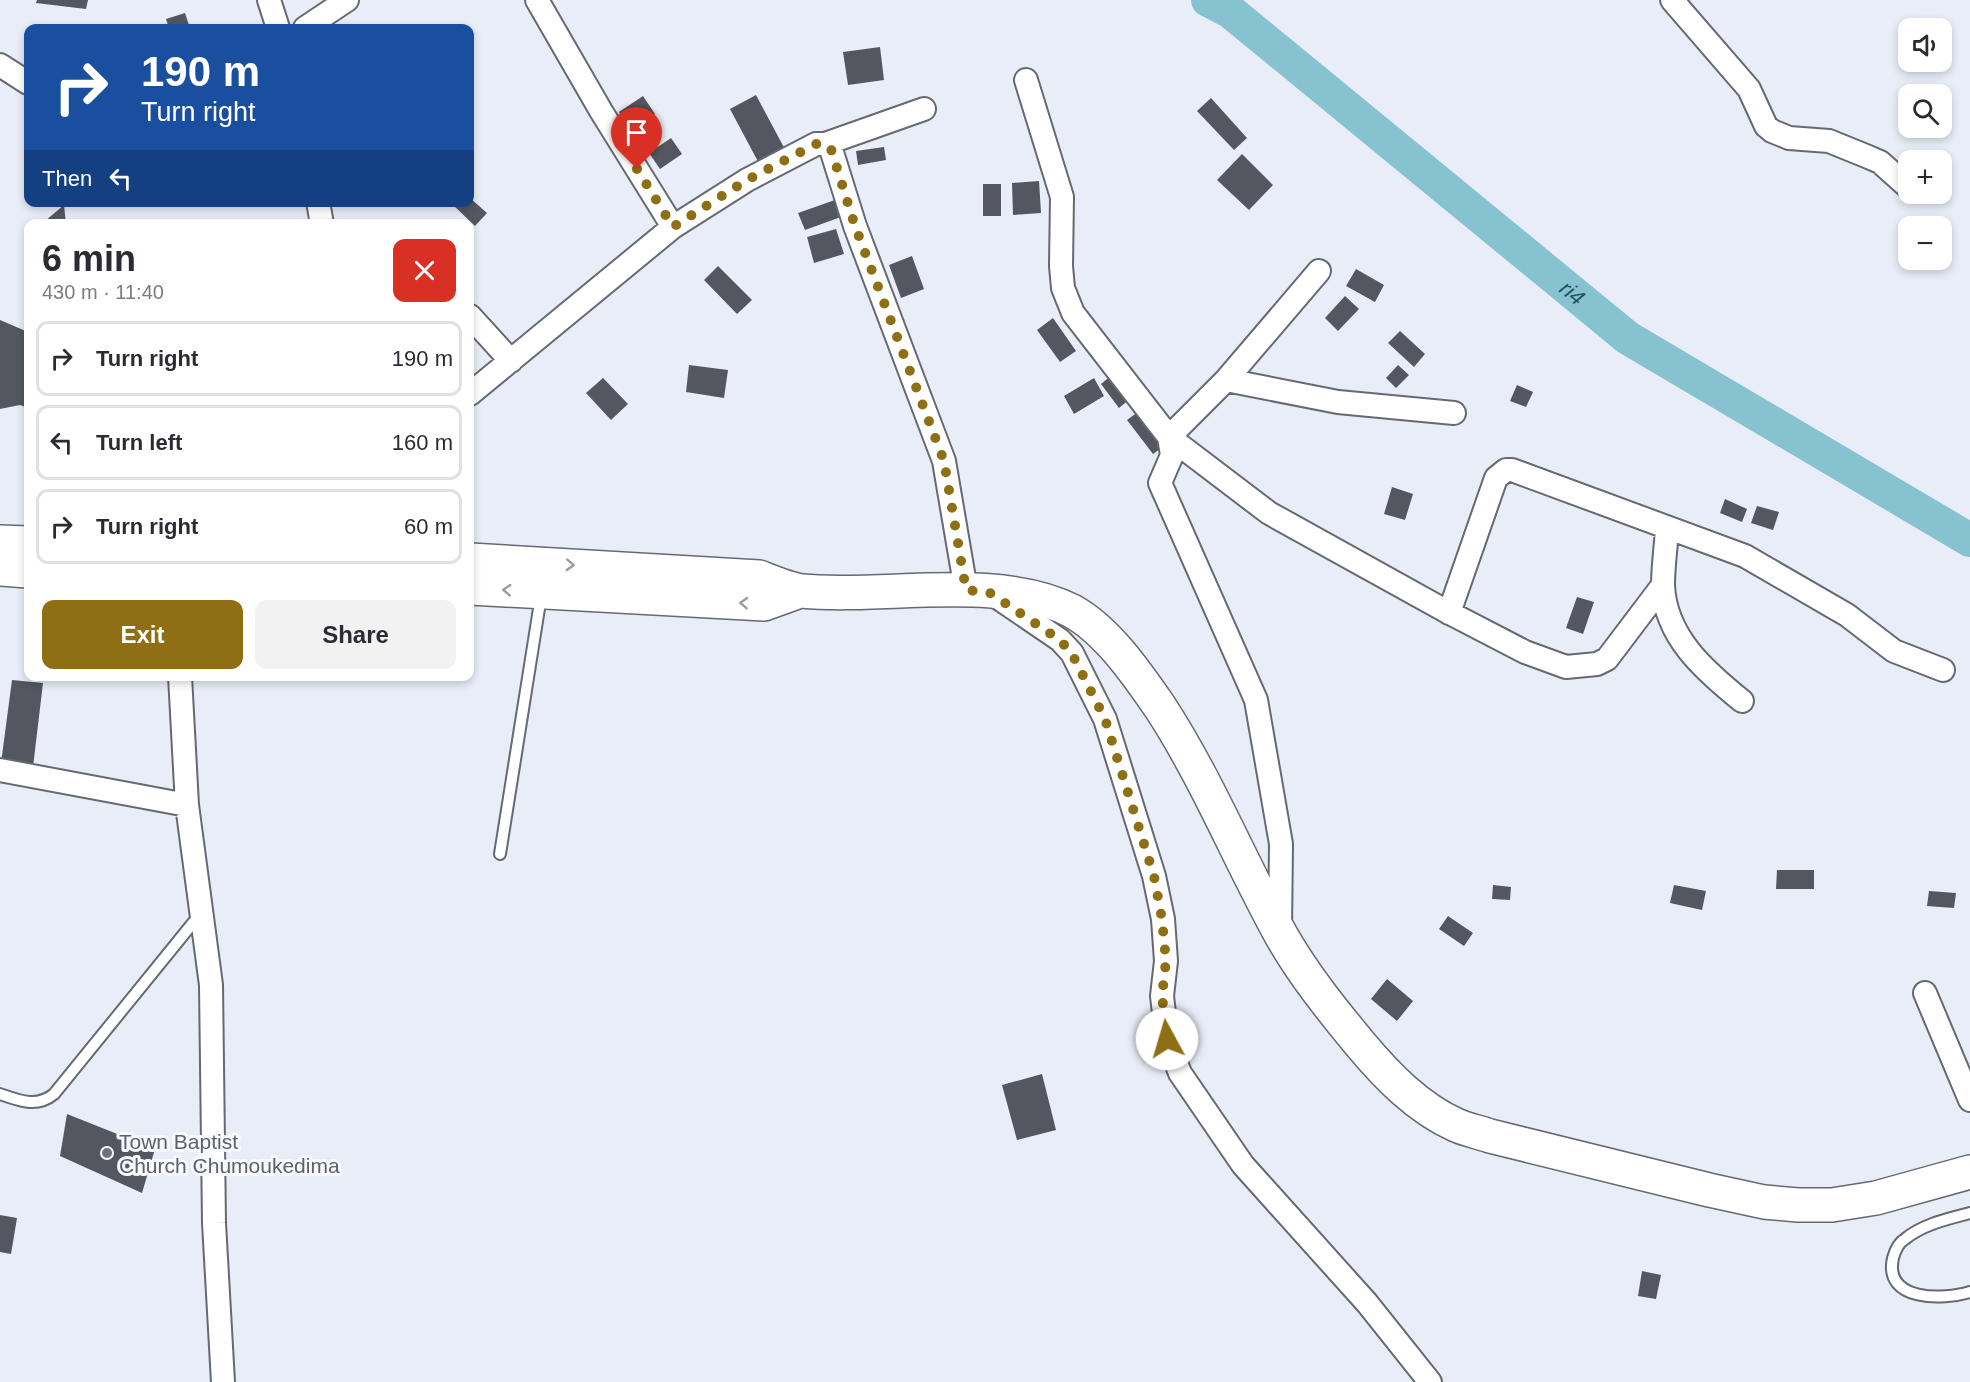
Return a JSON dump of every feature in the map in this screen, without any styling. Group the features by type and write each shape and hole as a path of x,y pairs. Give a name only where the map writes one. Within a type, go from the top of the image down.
{"main road":[{"path":"0,542 24,543"},
{"path":"474,560 759,577 800,591 978,591 1042,600 1074,612 1099,632 1147,687 1196,768 1280,934 1303,971 1374,1061 1399,1086 1426,1107 1456,1125 1490,1136 1764,1202 1832,1205 1876,1198 1970,1172"},
{"path":"0,569 24,571"},
{"path":"474,588 764,604 800,591"}],"street":[{"path":"269,0 277,24"},
{"path":"311,24 346,0"},
{"path":"537,0 601,111 673,227"},
{"path":"1672,0 1749,89 1766,126 1772,131 1789,138 1830,141 1885,166 1898,178"},
{"path":"0,64 24,81"},
{"path":"1026,80 1062,197 1063,288 1073,313 1169,437 1269,513 1449,613 1548,661 1566,667 1580,667 1607,659 1664,585"},
{"path":"474,391 673,227 747,180 816,144 825,144 924,109"},
{"path":"825,144 831,149 855,226 944,461 978,591 1060,640 1072,654 1105,719 1154,876 1165,950 1162,996 1167,1039 1180,1073 1243,1165 1367,1303 1430,1382"},
{"path":"1169,437 1226,380 1319,271"},
{"path":"474,320 511,362"},
{"path":"1226,380 1338,402 1454,413"},
{"path":"1169,437 1172,455 1160,483 1256,700 1281,844 1280,934"},
{"path":"1449,613 1496,477 1506,470 1562,487 1745,556 1847,615 1894,651 1943,670"},
{"path":"1667,528 1664,585 1667,604 1691,655 1704,670 1742,700"},
{"path":"180,681 187,805 211,985 214,1223 223,1382"},
{"path":"0,770 187,805"},
{"path":"1925,993 1970,1100"}],"lane":[{"path":"500,854 542,592"},
{"path":"0,1094 31,1103 44,1102 54,1094 201,913"},
{"path":"1970,1213 1931,1225 1903,1240 1896,1250 1892,1263 1894,1278 1900,1286 1912,1292 1940,1298 1970,1292"}],"building":[{"path":"37,0 88,0 86,9 36,3"},
{"path":"185,13 189,24 168,24 166,19"},
{"path":"880,47 884,80 848,85 843,52"},
{"path":"756,95 788,155 762,169 730,109"},
{"path":"643,96 655,114 632,130 619,112"},
{"path":"1211,98 1247,138 1234,150 1197,111"},
{"path":"671,138 682,154 660,169 649,153"},
{"path":"884,147 886,160 858,165 856,151"},
{"path":"1242,154 1273,185 1249,210 1217,180"},
{"path":"1039,181 1041,213 1013,215 1012,183"},
{"path":"983,184 1001,184 1001,216 983,216"},
{"path":"835,200 841,217 805,230 798,213"},
{"path":"474,202 487,213 475,226 474,219 468,219 455,207 474,207"},
{"path":"62,207 64,207 65,219 47,219"},
{"path":"836,229 844,254 814,263 807,237"},
{"path":"912,256 924,289 901,298 889,265"},
{"path":"718,266 752,300 737,314 704,280"},
{"path":"1356,269 1384,285 1375,302 1346,286"},
{"path":"1345,296 1359,309 1338,331 1325,318"},
{"path":"1053,318 1076,351 1060,362 1037,330"},
{"path":"0,320 24,330 24,406 20,405 0,409"},
{"path":"1400,331 1425,354 1414,367 1388,343"},
{"path":"689,365 728,370 724,398 686,392"},
{"path":"1398,365 1409,375 1396,388 1386,378"},
{"path":"1113,374 1131,398 1119,408 1101,384"},
{"path":"603,378 628,404 611,420 586,393"},
{"path":"1094,378 1104,396 1074,414 1064,396"},
{"path":"1517,385 1533,392 1526,407 1510,401"},
{"path":"1142,409 1168,443 1153,454 1127,420"},
{"path":"1392,487 1413,494 1405,520 1384,514"},
{"path":"1725,499 1747,509 1742,522 1720,513"},
{"path":"1757,506 1779,512 1773,530 1751,523"},
{"path":"1577,597 1594,602 1583,634 1566,628"},
{"path":"12,680 43,683 33,767 1,763"},
{"path":"1777,870 1814,870 1814,889 1776,889"},
{"path":"1493,885 1511,887 1510,900 1492,899"},
{"path":"1674,885 1706,891 1702,910 1670,903"},
{"path":"1929,891 1956,893 1954,908 1927,906"},
{"path":"1448,916 1473,933 1464,946 1439,929"},
{"path":"1387,979 1413,1001 1397,1021 1371,999"},
{"path":"1042,1074 1056,1130 1017,1140 1002,1085"},
{"name":"Town Baptist Church Chumoukedima","path":"67,1114 155,1149 142,1193 60,1156"},
{"path":"0,1215 17,1218 11,1254 0,1252"},
{"path":"1642,1271 1661,1275 1656,1299 1638,1296"}],"waterway":[{"name":"ri4","path":"1208,0 1231,12 1628,338 1970,540"}],"place":[{"name":"Town Baptist Church Chumoukedima","path":"107,1153"}],"route":[{"path":"637,169 673,227 747,180 816,144 825,144 831,149 855,226 944,461 966,590 990,593 1044,627 1060,640 1072,654 1105,719 1135,807 1154,876 1162,919 1166,961 1162,996 1167,1039"}]}
